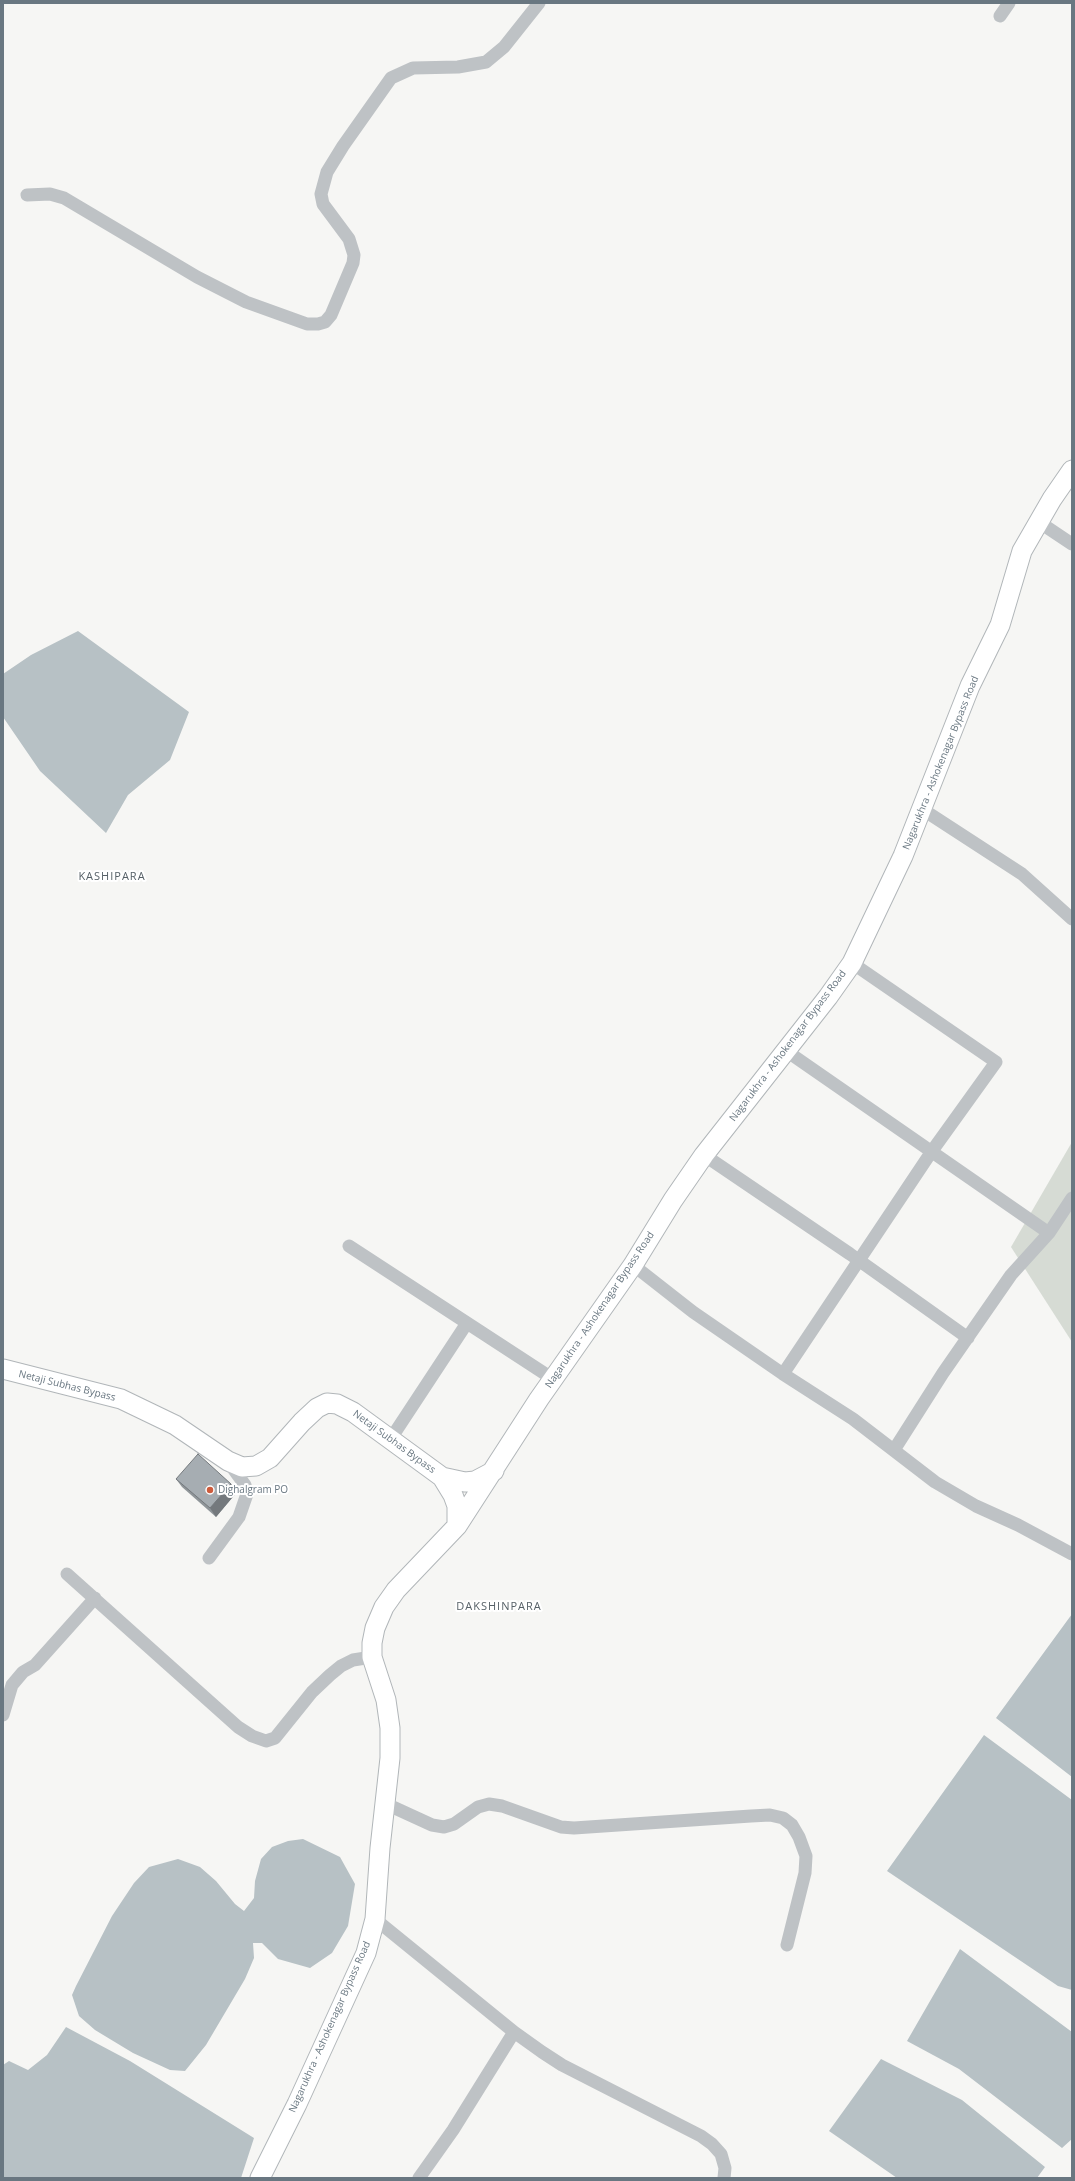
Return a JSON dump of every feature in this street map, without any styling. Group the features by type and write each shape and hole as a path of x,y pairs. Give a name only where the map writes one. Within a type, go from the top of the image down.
{"main road":[{"name":"Nagarukhra - Ashokenagar Bypass Road","path":"260,2178 297,2104 366,1953 375,1920 384,1803 390,1758 390,1728 386,1700 372,1657 375,1628 384,1607 396,1590 457,1526 553,1379 634,1265 673,1200 704,1156 785,1050 828,997 852,963 897,870 970,686 1000,625 1022,551 1072,470"},
{"name":"Netaji Subhas Bypass","path":"3,1369 121,1399 175,1425 228,1461 242,1467 256,1466 270,1458 285,1439 317,1408 327,1403 337,1404 353,1412 442,1477 465,1482 475,1481 494,1471"},
{"path":"442,1477 453,1495 457,1506 457,1526"}],"street":[{"path":"27,195 50,194 64,198 233,297 307,324 318,324 325,322 330,315 350,270 354,255 349,239 323,204 321,194 327,172 347,140 391,78 413,68 458,67 486,62 504,47 539,3"},
{"path":"1000,16 1009,3"},
{"path":"1039,522 1072,544"},
{"path":"922,809 1022,874 1072,919"},
{"path":"783,1374 932,1151 996,1062 852,963"},
{"path":"785,1050 1049,1233"},
{"path":"704,1156 859,1261 968,1338"},
{"path":"894,1450 1011,1275 1049,1233 1072,1198"},
{"path":"349,1246 553,1379"},
{"path":"634,1265 693,1312 783,1374 853,1419 935,1482 976,1506 1026,1528 1072,1554"},
{"path":"390,1440 468,1323"},
{"path":"209,1558 239,1517 247,1494 238,1475 228,1461"},
{"path":"67,1574 238,1728 252,1736 266,1741 275,1738 312,1692 341,1666 353,1660 372,1657"},
{"path":"3,1716 12,1685 23,1672 35,1665 95,1598"},
{"path":"384,1803 432,1825 444,1827 454,1824 478,1807 489,1804 502,1806 561,1826 574,1828 770,1815 783,1818 792,1825 806,1856 805,1873 788,1945"},
{"path":"375,1920 514,2032 562,2065 701,2136 721,2154 725,2168 724,2178"},
{"path":"419,2178 453,2130 514,2032"}],"shaded area":[{"path":"78,631 189,712 170,760 128,795 106,833 40,771 3,717 3,674 31,655"},
{"path":"1072,1142 1072,1342 1011,1247"},
{"path":"1072,1614 1072,1777 996,1718"},
{"path":"984,1735 1072,1800 1072,1990 1058,1986 887,1871"},
{"path":"303,1839 340,1857 355,1884 348,1926 332,1953 310,1968 278,1959 262,1943 253,1943 254,1958 245,1979 206,2045 185,2071 170,2070 133,2053 95,2030 79,2016 72,1995 76,1986 112,1916 134,1883 149,1867 178,1859 200,1867 216,1881 235,1904 244,1911 254,1898 255,1881 261,1859 272,1847 288,1841"},
{"path":"960,1949 1072,2032 1072,2139 1062,2148 959,2069 907,2041"},
{"path":"66,2027 130,2061 254,2138 241,2178 3,2178 3,2065 9,2061 28,2070 47,2055"},
{"path":"881,2059 962,2100 1045,2167 1037,2178 897,2178 829,2131"}],"building":[{"name":"Dighalgram PO","path":"198,1454 231,1484 210,1508 176,1479"}],"place":[{"name":"Dighalgram PO","path":"210,1490"}],"district":[{"name":"KASHIPARA","path":"112,877"},
{"name":"DAKSHINPARA","path":"499,1607"}]}
